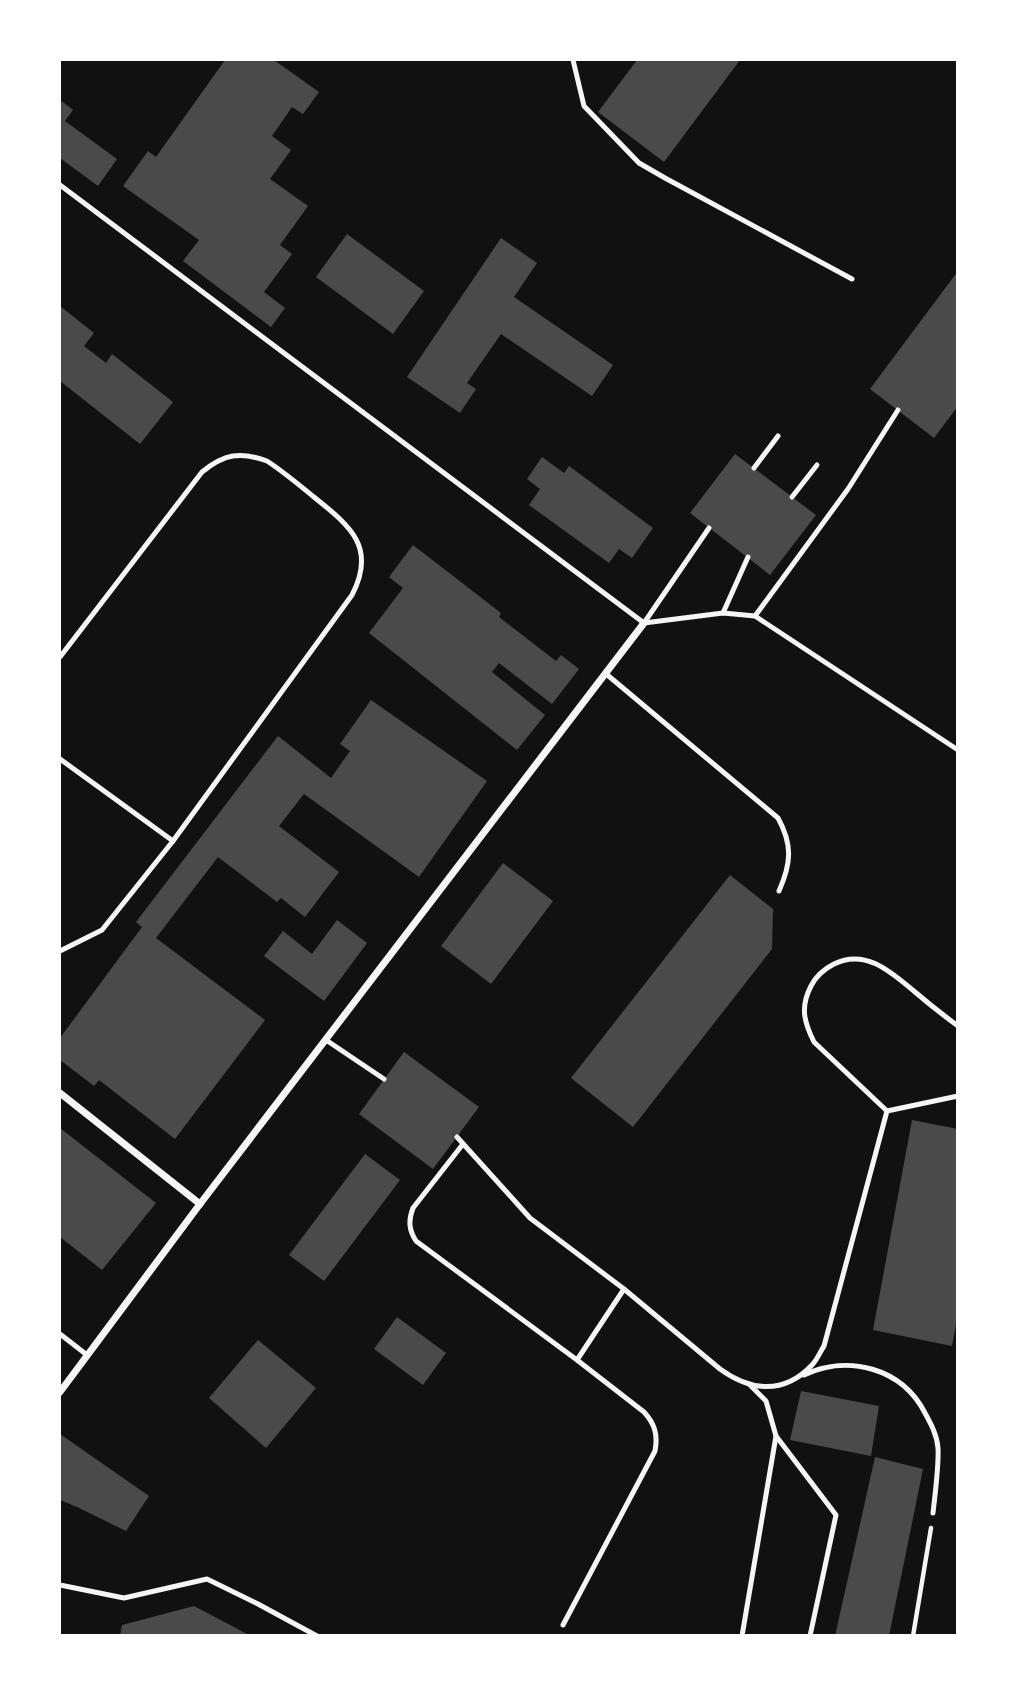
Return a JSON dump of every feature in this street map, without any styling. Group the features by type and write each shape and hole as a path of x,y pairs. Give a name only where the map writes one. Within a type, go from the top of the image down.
{"street":[{"path":"60,1392 643,623"},
{"path":"60,1093 200,1204"}],"lane":[{"path":"573,60 584,106 639,163 852,279"},
{"path":"60,185 643,623 723,613 755,616 957,750"},
{"path":"755,616 848,489 898,410"},
{"path":"754,468 778,436"},
{"path":"60,657 202,472 226,457 247,455 267,461 338,516 350,528 359,545 362,564 352,596 173,841 102,930 60,951"},
{"path":"792,497 817,466"},
{"path":"643,623 709,528"},
{"path":"723,613 748,557"},
{"path":"605,673 778,818 786,833 789,853 786,873 779,891"},
{"path":"60,760 173,841"},
{"path":"887,1111 814,1042 807,1028 804,1012 806,996 813,981 824,969 840,961 858,958 874,962 888,970 957,1026"},
{"path":"326,1040 384,1079"},
{"path":"887,1111 957,1096"},
{"path":"798,1378 813,1364 824,1346 887,1111"},
{"path":"457,1137 530,1218 624,1289 734,1379 766,1387 798,1378 813,1370 853,1365 876,1370 894,1378 919,1402 934,1428 938,1449 933,1513"},
{"path":"463,1144 412,1208 409,1225 416,1241 578,1360 644,1412 656,1430 657,1441 651,1461 563,1625"},
{"path":"578,1360 624,1289"},
{"path":"60,1334 87,1356"},
{"path":"750,1385 766,1401 776,1436 836,1515 810,1636"},
{"path":"742,1636 776,1436"},
{"path":"60,1585 124,1598 207,1579 317,1636"}],"path":[{"path":"913,1636 933,1513"}],"building":[{"path":"225,60 274,60 319,92 303,114 292,107 272,136 291,150 270,179 308,206 280,245 292,254 264,292 285,308 271,327 183,261 199,240 123,186 148,151 156,157"},
{"path":"637,60 740,60 664,162 598,112"},
{"path":"60,100 73,110 65,121 117,159 98,186 60,158"},
{"path":"347,234 424,291 393,334 316,277"},
{"path":"501,238 537,263 514,297 613,365 592,396 501,334 467,383 476,389 460,413 407,377"},
{"path":"958,271 958,406 934,438 870,389"},
{"path":"60,306 94,333 84,346 106,363 112,354 173,402 140,444 60,381"},
{"path":"735,454 816,515 770,575 690,513"},
{"path":"542,457 564,473 569,466 653,528 632,558 619,549 609,563 529,505 540,489 527,479"},
{"path":"413,545 501,613 499,617 556,661 561,655 579,669 552,704 499,663 492,672 545,715 517,750 369,633 403,588 389,577"},
{"path":"371,700 487,781 419,877 304,794 279,826 339,872 305,917 281,898 277,902 218,857 156,938 265,1020 175,1139 99,1080 94,1086 60,1060 60,1038 142,927 136,922 278,736 331,778 350,751 340,744"},
{"path":"503,863 553,901 491,984 441,946"},
{"path":"730,875 773,909 772,949 633,1127 571,1078"},
{"path":"337,920 367,943 324,1001 264,956 283,931 312,954"},
{"path":"404,1052 479,1107 433,1169 359,1114"},
{"path":"912,1120 958,1129 958,1314 952,1346 873,1330"},
{"path":"60,1128 156,1203 102,1270 60,1237"},
{"path":"365,1154 400,1180 324,1281 289,1255"},
{"path":"397,1317 446,1353 423,1385 374,1349"},
{"path":"258,1340 316,1388 266,1448 209,1398"},
{"path":"801,1391 879,1406 871,1456 790,1440"},
{"path":"60,1434 149,1496 126,1531 60,1500"},
{"path":"875,1457 923,1469 889,1636 835,1636"},
{"path":"194,1606 251,1636 120,1636 122,1625"}]}
